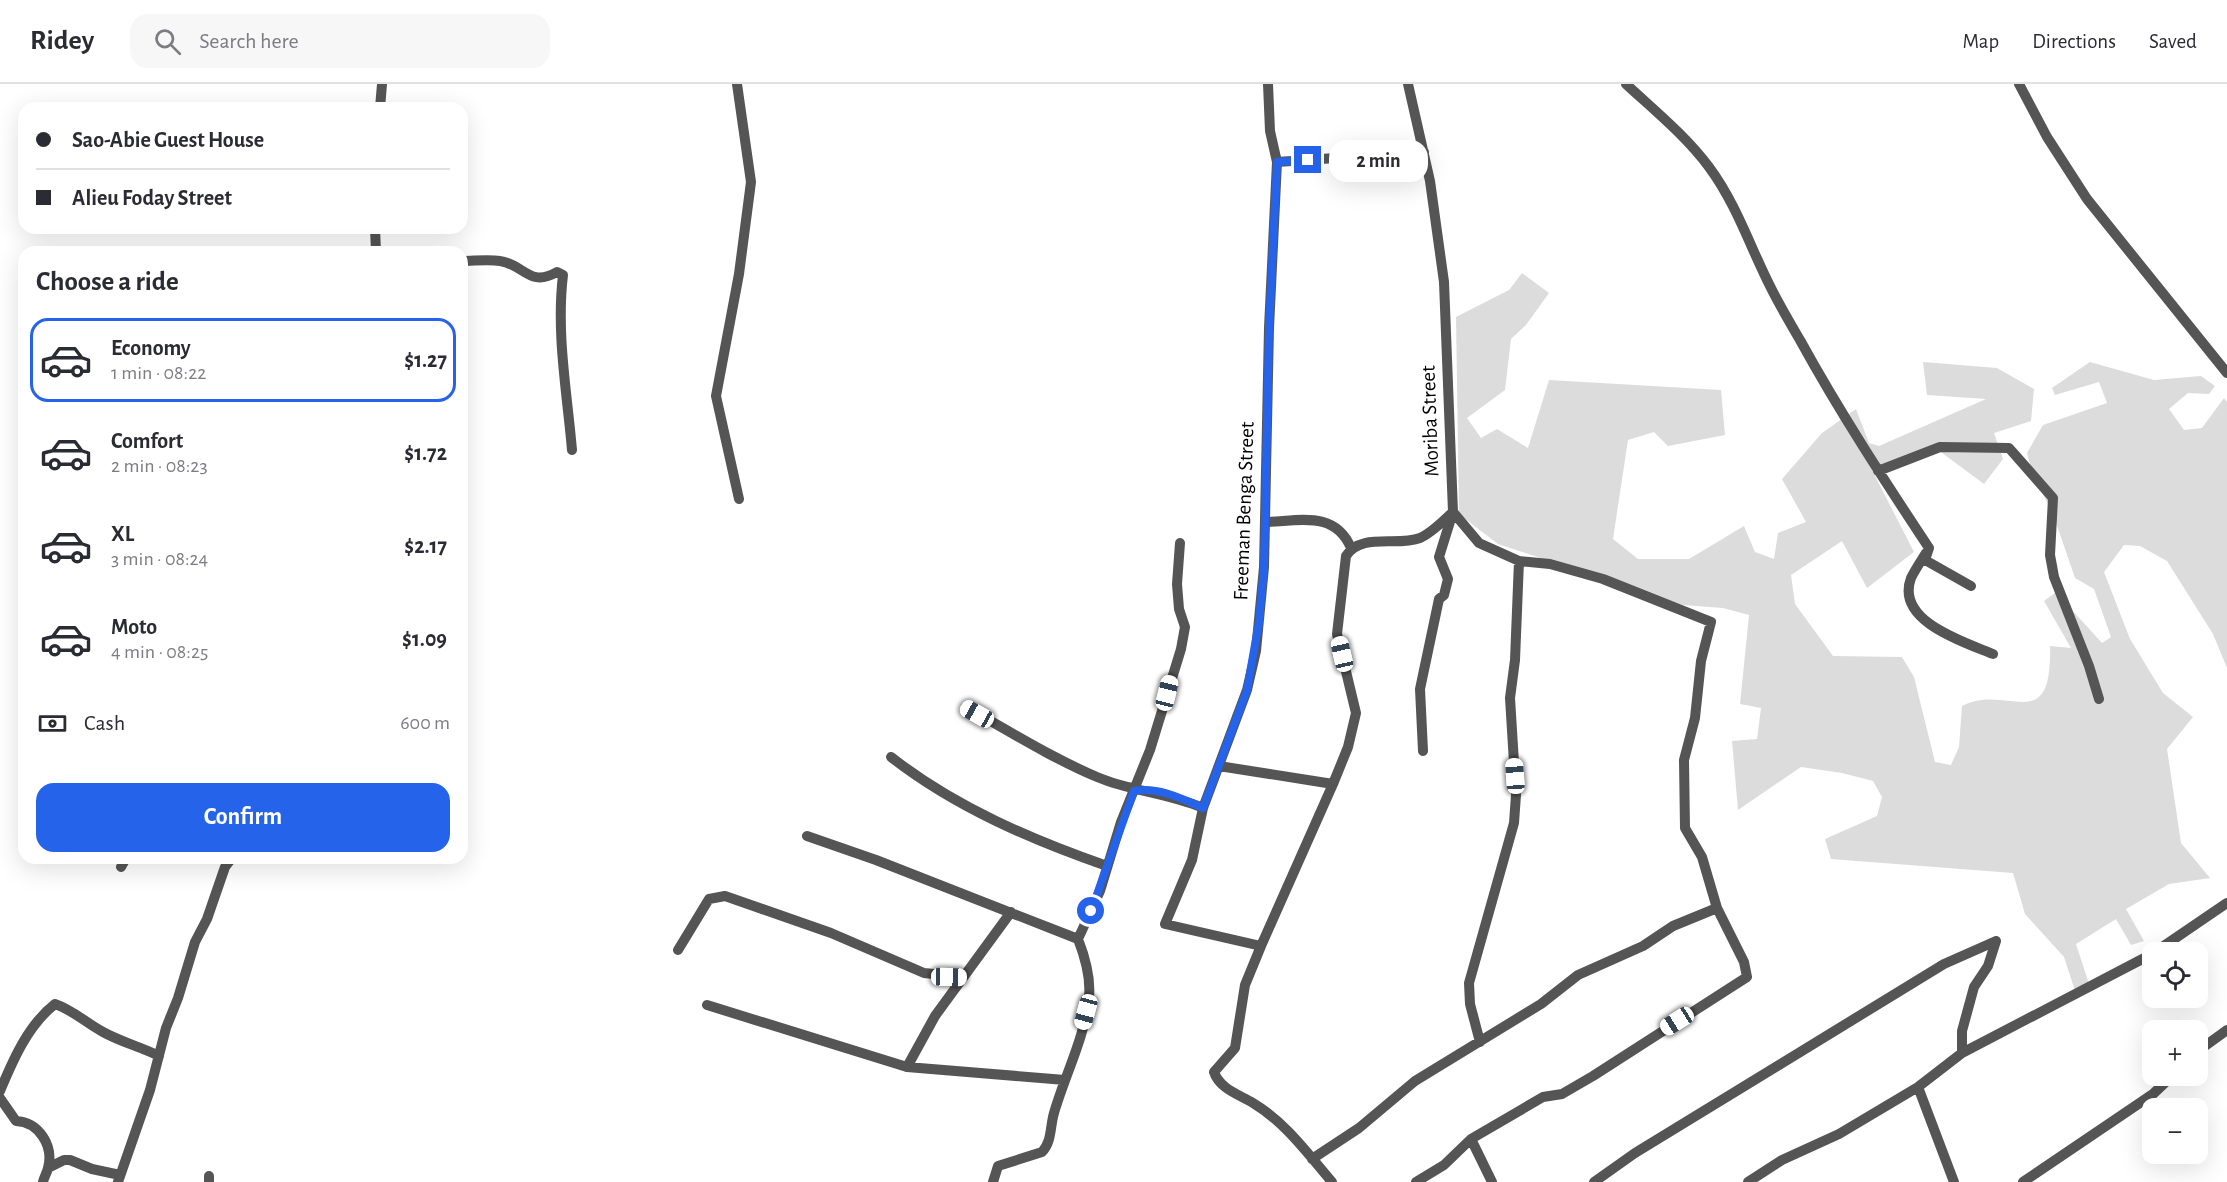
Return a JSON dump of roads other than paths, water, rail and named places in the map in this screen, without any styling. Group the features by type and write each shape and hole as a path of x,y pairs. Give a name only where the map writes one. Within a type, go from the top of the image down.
{"street":[{"path":"380,102 382,84"},
{"path":"736,84 751,182 739,274 716,396 740,499"},
{"name":"Freeman Benga Street","path":"1261,945 1165,924 1192,860 1203,808 1247,690 1256,651 1266,522 1269,328 1277,162 1270,131 1269,84"},
{"name":"Moriba Street","path":"1408,84 1424,152 1440,240 1444,282 1454,512 1439,557 1448,579 1444,594 1439,599 1420,689 1423,751"},
{"path":"1626,84 1670,124 1708,166 1730,198 1771,287 1878,471 1929,548"},
{"path":"2019,84 2047,137 2088,199 2227,373"},
{"path":"1277,162 1424,152"},
{"path":"468,261 502,261 535,278 543,278 557,272 563,275 560,303 561,329 572,450"},
{"path":"1878,471 1940,447 2009,448 2053,498 2050,555 2054,578 2089,666 2099,699"},
{"path":"1332,1182 1296,1139 1255,1104 1220,1083 1214,1071 1234,1048 1245,985 1348,747 1356,713 1337,634 1346,556 1351,548 1372,542 1407,541 1422,537 1454,512 1479,543 1519,561 1550,564 1603,579 1711,622 1699,671 1695,718 1684,760 1685,828 1702,857 1717,908 1744,962 1747,977 1593,1076 1562,1094 1544,1097 1471,1139 1443,1165 1416,1182"},
{"path":"1266,522 1318,520 1345,534 1351,548"},
{"path":"1078,939 1100,891 1181,649 1185,627 1179,609 1177,584 1180,543"},
{"path":"1929,548 1925,560 1971,586"},
{"path":"1929,548 1911,579 1910,600 1914,610 1954,638 1993,654"},
{"path":"1480,1042 1470,1004 1469,983 1511,841 1514,823 1516,795 1510,699 1515,660 1519,561"},
{"path":"966,707 1080,769 1134,791 1143,789 1168,794 1203,808"},
{"path":"891,757 933,786 1002,824 1051,847 1107,866"},
{"path":"1219,766 1333,784"},
{"path":"807,836 1078,939 1086,959 1089,998 1053,1114 1048,1146 1042,1152 998,1166 993,1182"},
{"path":"48,1168 64,1160 70,1160 119,1179 150,1090 166,1028 195,942 207,919 227,864"},
{"path":"678,950 709,899 725,896 831,933 924,973 963,977"},
{"path":"2170,942 2227,903"},
{"path":"1312,1159 1359,1128 1415,1081 1541,1005 1578,975 1642,946 1673,926 1717,908"},
{"path":"907,1067 935,1016 1011,912"},
{"path":"1594,1182 1635,1153 1944,964 1996,941 1988,966 1974,987 1962,1031 1962,1053"},
{"path":"1748,1182 1782,1160 1839,1134 1917,1087 1962,1053 2142,959"},
{"path":"0,1091 12,1060 46,1011 55,1004 68,1008 86,1022 126,1044 159,1056"},
{"path":"707,1005 907,1067 1065,1080"},
{"path":"2208,1044 2227,1030"},
{"path":"2023,1182 2161,1086"},
{"path":"1917,1087 1954,1182"},
{"path":"0,1098 16,1121 27,1122 44,1136 49,1152 48,1168 43,1182"},
{"path":"1471,1139 1492,1182"}]}
